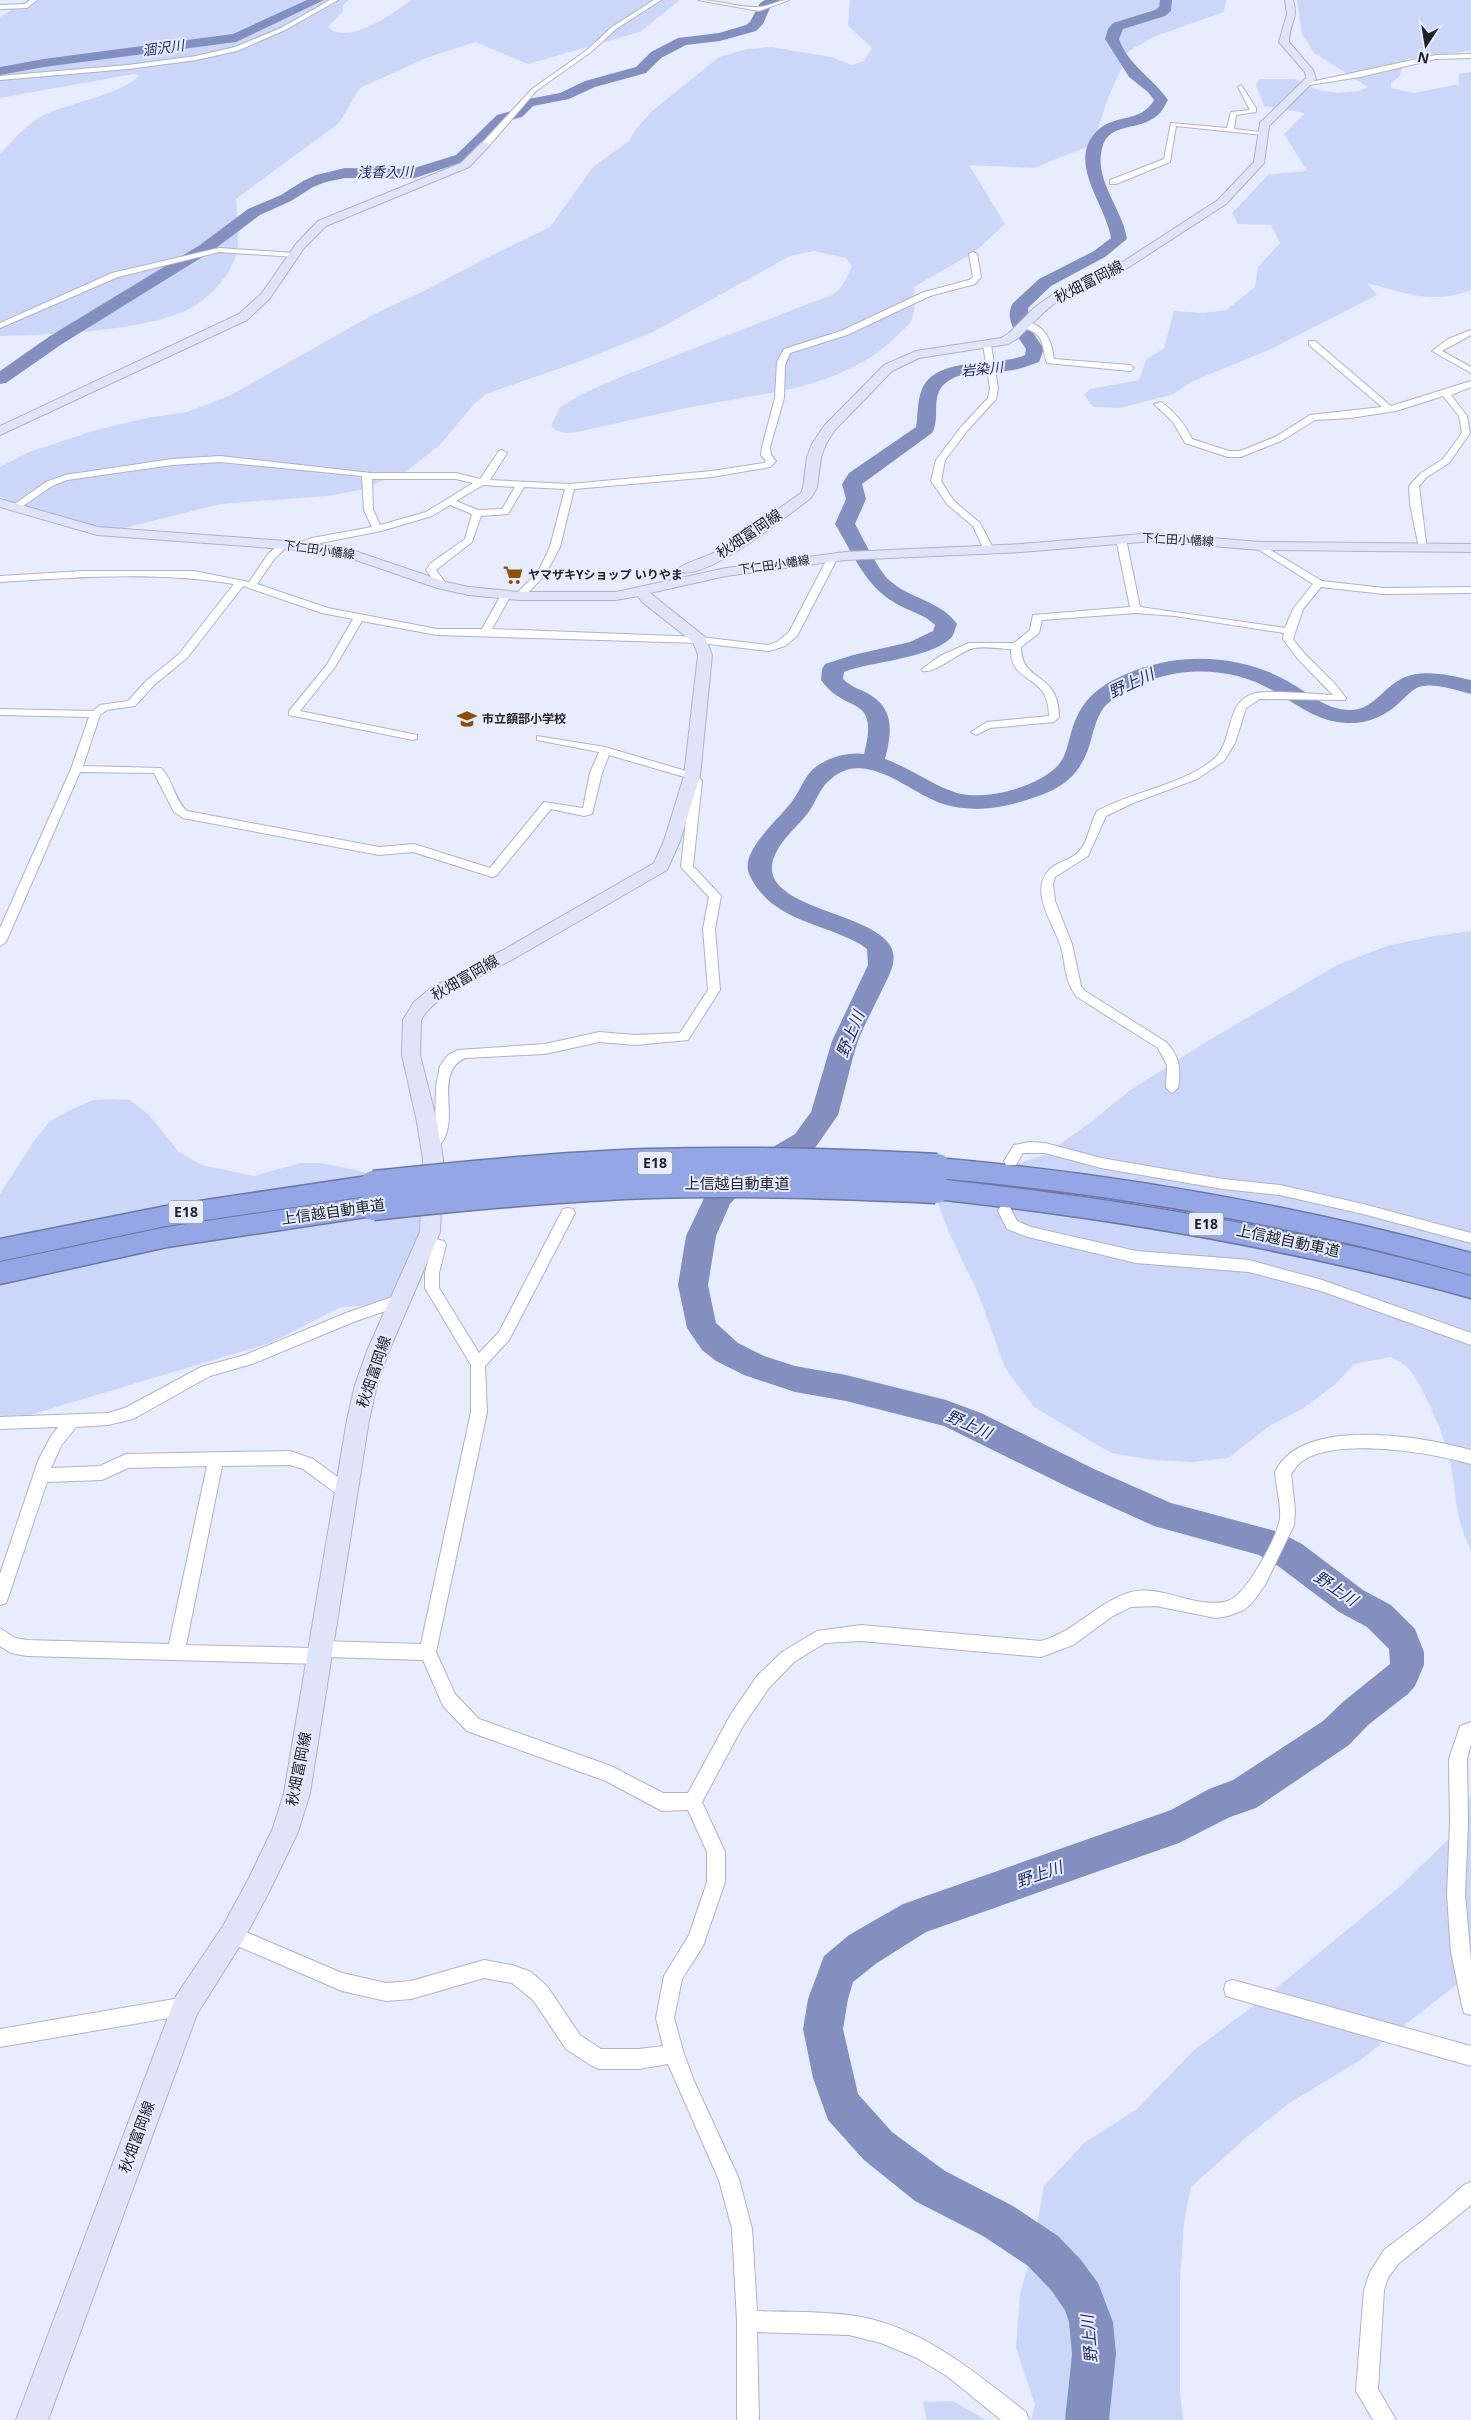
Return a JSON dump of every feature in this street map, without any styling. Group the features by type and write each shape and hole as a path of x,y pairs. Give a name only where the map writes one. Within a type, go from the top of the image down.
{"highway":[{"name":"上信越自動車道","path":"0,1250 166,1216 373,1196 473,1195 652,1184 937,1178 1008,1174 1175,1196 1351,1232 1471,1264"},
{"name":"上信越自動車道","path":"937,1178 1192,1222 1347,1253 1471,1287"},
{"name":"上信越自動車道","path":"0,1272 373,1196"}],"main road":[{"path":"1261,134 1264,125 1309,83 1312,75 1284,42 1283,37 1293,17 1289,0"},
{"name":"秋畑富岡線","path":"641,590 665,576 705,563 725,553 806,495 810,488 814,457 819,444 830,429 888,368 916,356 1004,341 1056,298 1125,265 1222,202 1259,163 1261,157 1261,134"},
{"path":"0,431 243,317 257,308 295,255 320,225 465,165 485,145"},
{"name":"下仁田小幡線","path":"7,506 97,531 291,546 358,555 442,585 469,591 513,595 600,597 726,572 845,556 989,550 1121,540 1176,538 1258,546 1471,548"},
{"path":"641,590 648,599 700,640"},
{"name":"秋畑富岡線","path":"32,2420 186,2006 232,1935 285,1832 297,1793 346,1492 366,1385 427,1243 432,1212 432,1147 411,1055 412,1020 420,1007 436,992 511,952 661,866 672,841 692,776 705,655 700,640"}],"street":[{"path":"0,8 27,6 34,0"},
{"path":"0,78 129,67 196,58 237,49 283,29 334,0"},
{"path":"485,145 534,90 589,51 614,28 658,0"},
{"path":"702,0 759,10 786,0"},
{"path":"1309,83 1360,75 1423,59 1471,56"},
{"path":"1230,130 1233,113 1253,112 1253,108 1241,87"},
{"path":"1113,182 1166,160 1173,124 1261,134"},
{"path":"0,326 115,274 219,250 295,255"},
{"path":"7,506 49,484 65,478 189,459 220,458 367,474 367,476 456,476 482,482 570,487 712,474 768,465 771,461 766,455 766,447 780,392 779,366 784,354 787,351 844,333 926,294 972,282 977,277 973,254"},
{"path":"1025,325 1038,329 1048,340 1050,361 1130,368"},
{"path":"1471,332 1451,341 1436,351 1471,370"},
{"path":"1312,343 1366,386 1389,409"},
{"path":"987,345 994,388 992,399 964,429 941,460 936,481 951,503 977,525 989,550"},
{"path":"1158,404 1170,412 1188,441 1235,455 1254,451 1278,439 1313,417 1350,415 1389,409 1471,384"},
{"path":"1424,548 1415,504 1414,486 1424,475 1446,461 1466,433 1463,416 1447,395 1448,392"},
{"path":"0,942 76,769 95,714 104,707 132,704 150,684 183,656 272,556 291,546 378,529 428,514 482,482 502,453"},
{"path":"367,476 366,500 373,522 378,529"},
{"path":"450,502 477,513 505,512 521,484"},
{"path":"485,632 513,595 542,573 555,547 570,487"},
{"path":"442,585 431,570 469,540 477,513"},
{"path":"1121,540 1136,610"},
{"path":"1258,546 1319,584 1384,592 1471,590"},
{"path":"0,579 82,574 194,574 247,584 326,611 358,619 437,632 700,640 769,648 788,640 831,561 830,558"},
{"path":"1172,1088 1174,1064 1171,1055 1162,1045 1081,994 1074,987 1070,977 1067,946 1049,901 1046,885 1050,874 1084,854 1100,814 1181,780 1206,768 1221,758 1240,707 1249,698 1258,696 1341,698 1296,652 1288,640 1289,631 1298,608 1319,584"},
{"path":"927,669 944,658 973,645 1016,646 1035,631 1037,617 1136,610 1178,612 1245,627 1289,631"},
{"path":"358,619 330,667 292,713 413,737"},
{"path":"976,732 987,725 1050,720 1054,717 1052,696 1042,681 1025,673 1018,667 1014,657 1016,646"},
{"path":"0,712 95,714"},
{"path":"432,1147 442,1133 444,1124 442,1079 446,1064 454,1056 463,1053 545,1049 598,1037 636,1040 687,1035 714,990 709,929 715,896 687,868 696,781 692,776 605,750 541,738"},
{"path":"76,769 157,770 165,777 176,808 183,814 379,851 414,848 492,873 548,805 584,812 588,810 596,773 605,750"},
{"path":"1011,1161 1019,1149 1030,1147 1045,1148 1110,1165 1223,1184 1280,1190 1363,1208 1471,1238"},
{"path":"1005,1211 1012,1225 1028,1232 1136,1257 1249,1266 1340,1292 1471,1340"},
{"path":"478,1364 504,1336 568,1213"},
{"path":"427,1243 439,1245 432,1273 432,1288 452,1324 478,1364 479,1412 428,1652 449,1700 473,1725 610,1774 662,1802 693,1800"},
{"path":"0,1423 108,1419 128,1414 206,1371 247,1360 350,1317 401,1300"},
{"path":"0,1598 41,1475 56,1441 72,1421"},
{"path":"693,1800 737,1720 763,1682 788,1657 823,1636 861,1633 1041,1649 1054,1646 1074,1637 1130,1599 1149,1598 1202,1610 1224,1611 1238,1605 1254,1590 1287,1524 1283,1472 1285,1467 1301,1455 1341,1443 1384,1442 1436,1448 1471,1457"},
{"path":"41,1475 102,1473 126,1461 290,1458 308,1464 346,1492"},
{"path":"176,1652 216,1459"},
{"path":"0,1636 11,1645 26,1648 176,1652 428,1652"},
{"path":"1471,1730 1466,1732 1458,1759 1459,1823 1456,1895 1460,1952 1471,2006"},
{"path":"693,1800 716,1852 716,1882 697,1940 673,1976 665,2018 674,2054 729,2179 742,2229 747,2321 748,2420"},
{"path":"232,1935 342,1982 386,1992 411,1990 484,1969 512,1974 524,1979 540,1993 573,2042 599,2059 638,2059 674,2054"},
{"path":"1233,1988 1471,2056"},
{"path":"0,2038 186,2006"},
{"path":"1385,2420 1367,2391 1374,2290 1380,2272 1391,2257 1432,2226 1471,2192"},
{"path":"747,2321 849,2325 880,2333 924,2350 954,2369 1018,2420"}],"shaded area":[{"path":"27,0 349,0 343,5 343,11 328,27 337,32 348,33 372,25 412,0 680,0 640,32 528,64 475,42 426,58 360,88 339,123 236,199 238,237 236,256 222,281 209,295 193,307 166,318 94,331 0,336 0,154 23,130 43,115 125,86 139,75 134,74 0,98 0,17"},
{"path":"850,0 1226,0 1224,12 1153,37 1129,51 1109,96 1092,145 1034,168 969,165 1005,224 975,252 914,287 914,313 908,325 877,353 854,367 804,386 697,406 582,431 562,432 551,426 560,407 584,393 834,294 842,286 852,266 846,258 814,251 790,256 653,332 578,362 486,394 473,405 440,445 408,470 360,490 327,496 221,504 124,528 91,528 48,521 24,512 0,496 0,467 29,452 96,430 146,418 187,412 231,395 376,313 426,290 550,227 593,167 629,141 636,129 652,111 719,57 747,49 772,47 832,57 852,65 864,61 872,48 848,26"},
{"path":"1297,0 1471,0 1471,51 1406,59 1399,77 1391,83 1391,88 1414,93 1459,84 1458,74 1471,72 1471,290 1444,297 1431,297 1406,294 1367,283 1377,295 1271,349 1191,382 1174,394 1120,408 1093,407 1084,395 1090,389 1139,380 1146,360 1164,348 1174,311 1203,313 1226,310 1255,287 1258,267 1280,243 1271,225 1238,224 1232,213 1269,174 1307,171 1284,134 1305,113 1264,106 1256,86 1259,79 1295,79 1318,90 1338,93 1359,91 1368,87 1314,53 1302,34"},
{"path":"1471,931 1471,1550 1465,1538 1458,1514 1451,1466 1437,1421 1412,1373 1391,1357 1354,1364 1336,1384 1302,1409 1271,1425 1228,1458 1192,1462 1154,1460 1111,1453 1034,1407 1005,1368 978,1293 949,1233 938,1203 957,1175 1013,1165 1044,1155 1091,1122 1129,1091 1206,1042 1337,965 1387,946 1434,936"},
{"path":"93,1100 130,1100 149,1115 179,1152 202,1165 254,1176 300,1163 321,1163 357,1170 385,1179 427,1217 430,1256 419,1285 380,1305 341,1307 270,1343 0,1424 0,1194 34,1141 49,1122"},
{"path":"1471,1794 1471,1973 1362,2059 1288,2104 1248,2136 1191,2187 1184,2222 1180,2281 1180,2391 1183,2420 1031,2420 1035,2405 1016,2348 1020,2293 1032,2253 1044,2186 1084,2143 1137,2109 1194,2050 1268,1995 1398,1888 1454,1834"},
{"path":"953,2401 986,2420 927,2420 923,2402"}],"waterway":[{"name":"涸沢川","path":"0,71 44,63 236,38 318,0"},
{"name":"浅香入川","path":"0,379 56,340 206,248 254,212 286,198 308,184 321,178 345,173 412,174 461,158 502,118 517,114 528,103 564,96 590,84 641,70 656,55 683,41 720,37 751,28 756,24 765,6 774,0"},
{"name":"岩染川","path":"873,762 880,734 879,717 868,703 844,690 832,680 833,669 860,660 917,647 943,634 946,624 936,614 902,599 880,583 845,524 856,499 852,484 856,477 925,429 930,391 941,378 952,372 965,369 1007,366 1033,358 1035,349 1020,327 1019,307 1045,282 1099,254 1119,239 1117,226 1095,174 1092,161 1094,148 1101,135 1107,129 1149,115 1156,109 1161,100 1153,89 1134,74 1112,39 1118,26 1160,13 1166,8 1166,0"},
{"name":"野上川","path":"1087,2420 1094,2354 1091,2322 1083,2298 1066,2275 1043,2251 998,2221 930,2186 878,2146 842,2106 833,2078 823,2029 828,1999 838,1970 863,1949 916,1917 1179,1825 1222,1802 1243,1795 1336,1733 1356,1713 1396,1682 1403,1674 1407,1665 1407,1652 1403,1640 1379,1616 1351,1601 1290,1555 1267,1542 1166,1516 1083,1479 970,1422 946,1413 846,1388 795,1379 755,1366 727,1352 713,1341 702,1328 693,1285 701,1236 718,1198 727,1188 805,1141 824,1115 845,1041 881,965 879,949 874,941 849,928 809,914 784,902 763,879 760,872 760,864 762,856 771,840 801,806 817,780 824,772 841,763 857,760 873,763 889,769 936,794 959,801 980,802 1008,798 1048,784 1068,769 1077,752 1090,711 1103,696 1123,684 1167,668 1190,665 1235,668 1279,685 1317,709 1343,716 1365,715 1382,706 1410,683 1417,681 1440,681 1471,687"}],"place":[{"name":"ヤマザキYショップ いりやま","path":"513,575"},
{"name":"市立額部小学校","path":"467,719"}]}
